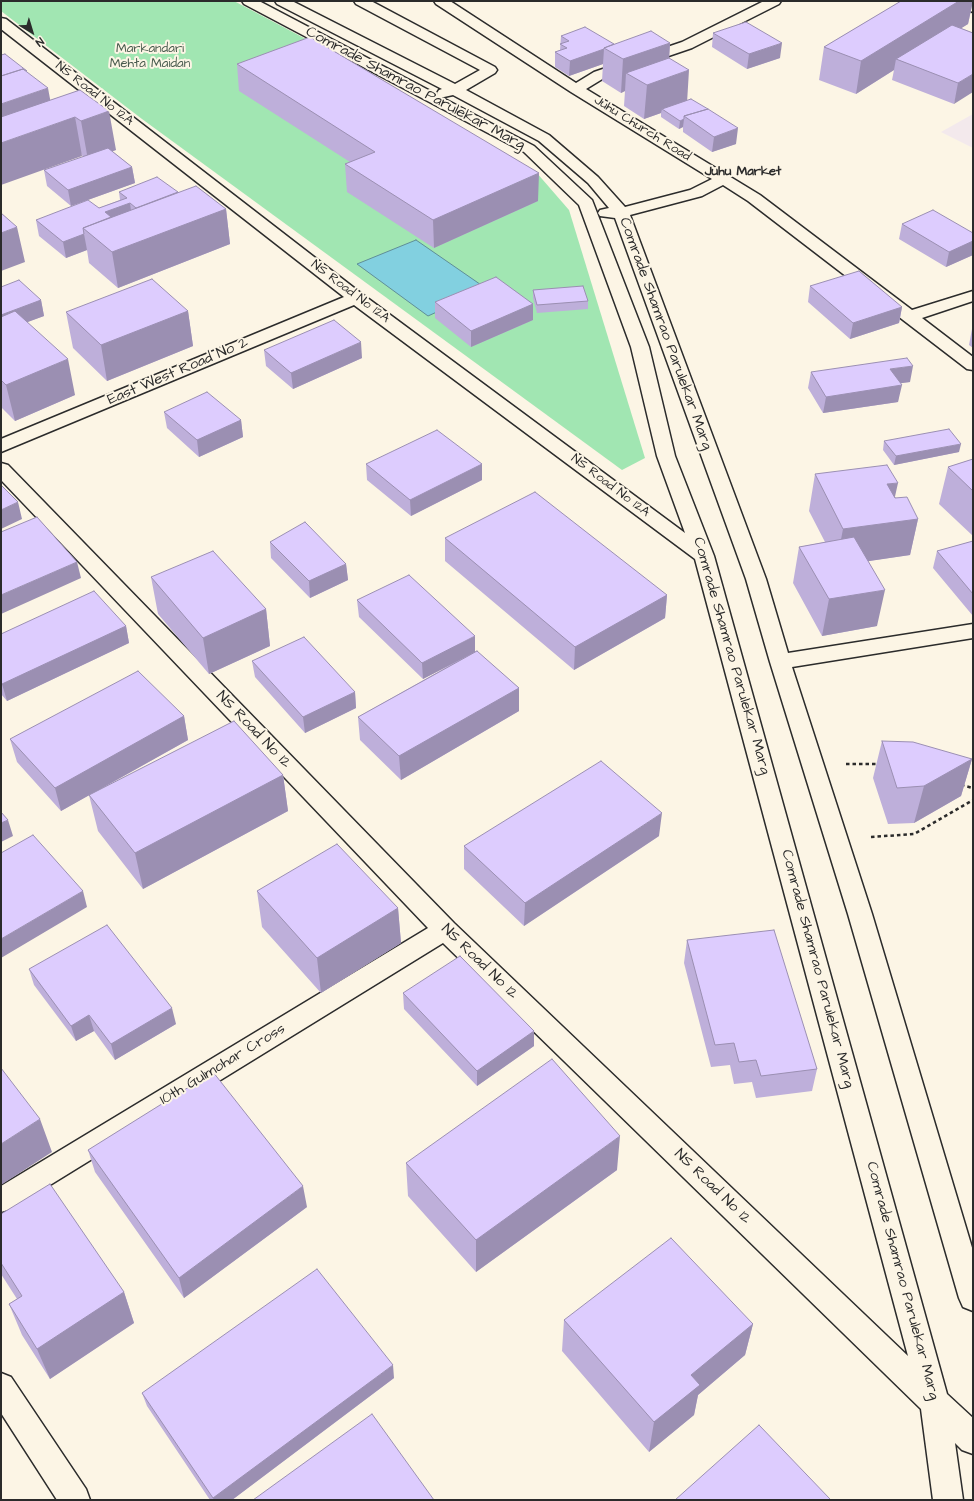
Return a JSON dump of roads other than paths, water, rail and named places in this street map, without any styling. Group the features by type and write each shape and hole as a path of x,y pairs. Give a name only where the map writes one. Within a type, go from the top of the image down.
{"street":[{"name":"Comrade Shamrao Parulekar Marg","path":"249,1 529,149 543,170 586,202 640,347 666,456 704,556 935,1403 948,1500"},
{"name":"Comrade Shamrao Parulekar Marg","path":"282,1 455,90 544,138 593,180 621,213 756,579 780,662 837,840 973,1298"},
{"path":"362,1 490,70 455,90 431,97"},
{"name":"Juhu Church Road","path":"441,1 576,89 754,198 973,365"},
{"path":"576,89 599,75 687,45 774,1"},
{"path":"957,1 973,8"},
{"name":"NS Road No 12A","path":"1,22 356,298 704,556"},
{"path":"344,68 357,58"},
{"path":"590,214 621,213 696,193 723,179"},
{"path":"910,316 973,296"},
{"name":"East West Road No 2","path":"1,446 356,298"},
{"name":"NS Road No 12","path":"1,469 445,930 973,1439"},
{"path":"780,662 973,631"},
{"name":"10th Gulmohar Cross","path":"1,1200 445,930"},
{"path":"1,1387 75,1500"}],"water":[{"path":"416,240 487,289 428,316 357,264"}],"district":[{"name":"Juhu Market","path":"743,172"}],"park label":[{"name":"Markandari Mehta Maidan","path":"150,56"}]}
